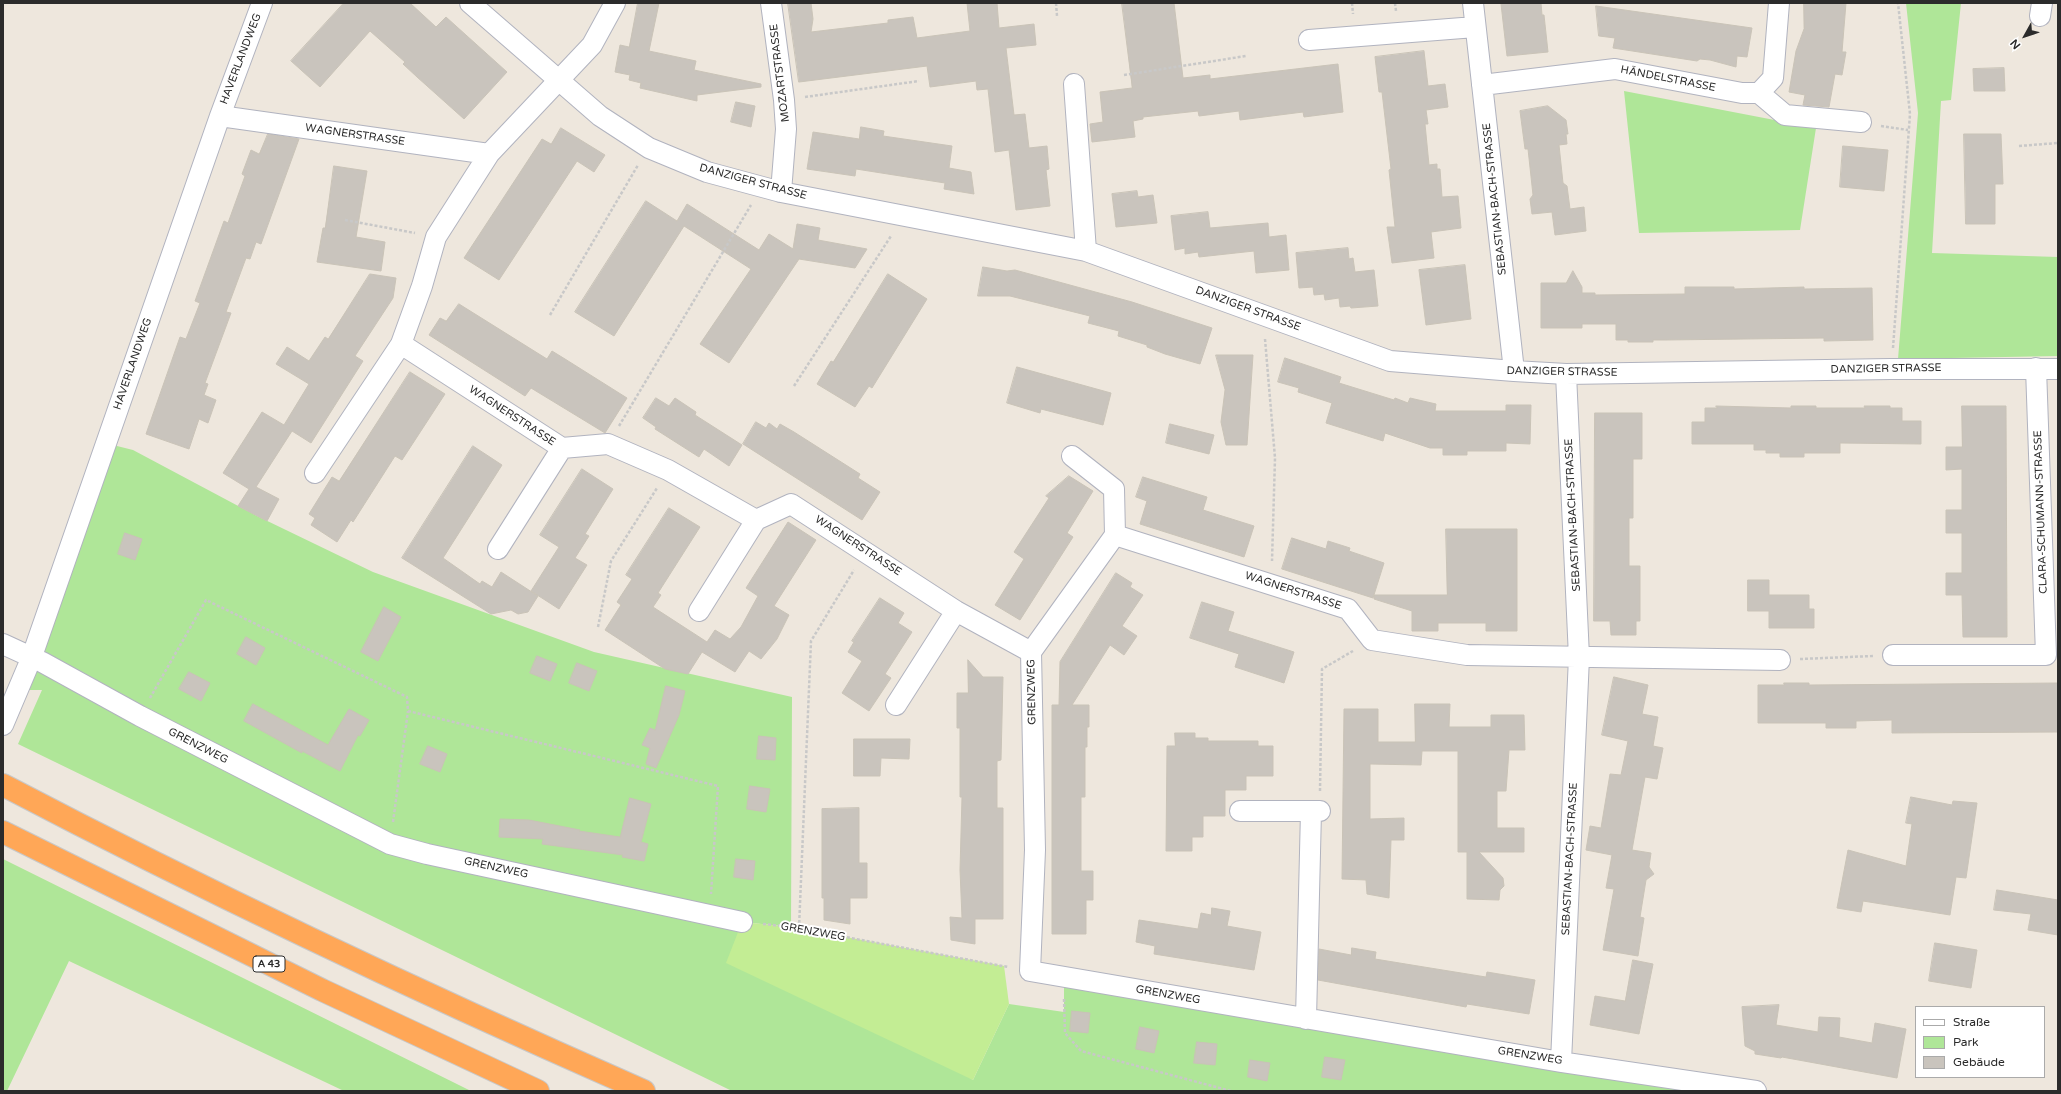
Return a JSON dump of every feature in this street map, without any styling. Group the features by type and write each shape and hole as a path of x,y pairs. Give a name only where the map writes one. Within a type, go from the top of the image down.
{"highway":[{"path":"3,785 279,924 504,1030 644,1091"},
{"name":"A 43","path":"3,832 322,990 538,1091"}],"street":[{"name":"HAVERLANDWEG","path":"3,725 31,658 220,116 262,3"},
{"name":"DANZIGER STRASSE","path":"470,3 600,116 649,148 707,172 781,192 1086,251 1264,314 1390,361 1514,372 1566,374 1891,369 2058,369"},
{"path":"315,473 401,344 422,286 436,237 489,154 592,45 615,3"},
{"name":"MOZARTSTRASSE","path":"771,3 784,100 786,129 781,192"},
{"name":"SEBASTIAN-BACH-STRASSE","path":"1473,3 1514,372"},
{"path":"1779,3 1773,78 1759,93 1785,114 1861,122"},
{"path":"1309,40 1475,26"},
{"name":"HÄNDELSTRASSE","path":"1482,85 1615,69 1742,93 1759,93"},
{"path":"1074,84 1086,251"},
{"name":"WAGNERSTRASSE","path":"220,116 489,154"},
{"name":"WAGNERSTRASSE","path":"401,344 562,448 608,444 668,470 756,520 791,504 865,550 956,611 1031,652"},
{"name":"CLARA-SCHUMANN-STRASSE","path":"1893,655 2052,655 2036,368"},
{"name":"SEBASTIAN-BACH-STRASSE","path":"1561,1062 1579,657 1566,374"},
{"name":"WAGNERSTRASSE","path":"498,549 562,448"},
{"path":"1031,652 1116,535 1114,489 1072,456"},
{"path":"699,611 756,520"},
{"name":"WAGNERSTRASSE","path":"1116,535 1348,608 1372,640"},
{"path":"896,705 956,611"},
{"path":"1372,640 1467,655 1780,660"},
{"name":"GRENZWEG","path":"3,644 42,662 140,716 390,844 427,854 742,922"},
{"name":"GRENZWEG","path":"1031,652 1035,850 1030,971 1561,1062 1756,1091"},
{"path":"1240,811 1316,811 1306,1019"}],"path":[{"path":"1056,3 1057,16"},
{"path":"1891,369 1910,114 1898,3"},
{"path":"1124,75 1246,56"},
{"path":"784,100 919,81"},
{"path":"1861,122 1908,130"},
{"path":"2019,146 2058,143"},
{"path":"550,315 649,148"},
{"path":"608,444 762,187"},
{"path":"794,386 904,216"},
{"path":"345,220 436,237"},
{"path":"1264,314 1275,458 1271,584"},
{"path":"598,627 611,561 668,470"},
{"path":"799,928 811,641 865,550"},
{"path":"140,716 206,600 407,697 408,712 390,844"},
{"path":"1316,811 1322,669 1372,640"},
{"path":"1780,660 1893,655"},
{"path":"408,712 718,786 711,895 716,899"},
{"name":"GRENZWEG","path":"742,922 799,928 1030,971"},
{"path":"1064,977 1065,1033 1081,1051 1231,1091"}],"green space":[{"path":"1906,3 1961,3 1951,100 1941,101 1932,253 2058,257 2058,356 1898,359 1918,113"},
{"path":"1624,91 1816,128 1800,230 1639,233"},
{"path":"105,443 133,450 257,516 373,572 594,652 792,697 791,927 742,922 973,1080 1009,1004 1064,1012 1064,977 1756,1091 732,1091 18,744 42,690 17,690"},
{"path":"3,859 471,1091 344,1091 69,961 7,1091 3,1091"},
{"path":"742,922 791,927 1004,966 1009,1004 973,1080 726,963"}],"building":[{"path":"344,3 410,3 436,27 446,17 507,72 464,119 403,64 405,62 370,31 320,87 291,61"},
{"path":"638,3 659,3 649,51 696,61 694,70 761,84 761,87 697,95 697,101 640,88 641,83 629,80 630,75 615,72 620,45 629,47"},
{"path":"788,3 811,3 813,19 811,32 888,23 888,20 913,17 917,38 970,31 967,3 997,3 999,28 1034,24 1036,45 1006,48 1014,115 1025,114 1029,148 1047,146 1049,169 1046,170 1050,206 1016,210 1009,150 995,152 988,89 977,90 976,81 930,87 927,66 799,82"},
{"path":"1122,3 1174,3 1183,78 1210,75 1210,79 1338,64 1343,112 1304,117 1303,112 1240,120 1239,111 1199,116 1198,111 1143,117 1143,119 1133,121 1135,137 1092,142 1090,124 1103,122 1100,92 1132,88"},
{"path":"1541,3 1542,15 1544,15 1548,52 1507,56 1501,4"},
{"path":"1804,3 1846,3 1842,52 1846,52 1842,75 1835,74 1829,107 1803,105 1805,95 1789,92 1796,51 1804,29"},
{"path":"1596,6 1752,28 1747,57 1737,56 1736,67 1710,60 1700,59 1697,61 1613,48 1615,38 1599,36"},
{"path":"1424,51 1428,86 1445,84 1448,107 1426,110 1428,124 1425,124 1429,165 1437,164 1437,169 1440,169 1442,197 1458,196 1461,228 1431,232 1434,258 1392,263 1387,227 1395,227 1389,170 1391,169 1382,92 1379,92 1375,57"},
{"path":"2004,68 2005,91 1974,91 1973,69"},
{"path":"736,102 755,106 751,127 731,122"},
{"path":"1548,106 1566,120 1568,134 1566,134 1567,144 1559,145 1563,183 1567,186 1570,209 1584,207 1586,231 1555,235 1552,212 1532,214 1530,199 1533,195 1528,149 1525,149 1520,111"},
{"path":"861,127 884,131 883,136 952,146 949,168 971,172 974,194 944,189 945,183 856,169 855,176 807,169 813,132 859,139"},
{"path":"561,128 605,155 594,172 577,161 499,280 464,258 542,139 551,144"},
{"path":"268,134 299,139 261,244 256,242 250,259 246,258 226,312 231,313 205,383 208,384 204,395 216,400 208,423 199,419 189,449 146,434 180,337 186,339 200,303 195,301 224,221 228,223 245,176 242,174 251,150 259,154"},
{"path":"1964,134 2001,134 2003,184 1995,184 1995,224 1966,224"},
{"path":"1843,146 1888,150 1884,191 1840,187"},
{"path":"334,166 367,171 356,237 385,242 381,271 317,262 323,228 325,228"},
{"path":"1137,191 1138,197 1153,195 1157,223 1116,227 1112,194"},
{"path":"646,201 677,221 687,204 759,250 769,234 793,249 797,224 820,228 818,240 867,249 855,268 799,259 729,363 700,344 751,269 684,226 614,336 575,312"},
{"path":"1208,212 1210,228 1268,223 1269,237 1286,235 1289,270 1256,273 1254,251 1199,257 1198,252 1185,254 1185,248 1175,250 1171,216"},
{"path":"1348,248 1349,259 1353,258 1355,272 1374,270 1378,306 1351,308 1350,306 1340,307 1339,298 1325,300 1324,294 1314,295 1313,287 1299,288 1296,253"},
{"path":"1465,265 1471,319 1426,325 1419,270"},
{"path":"983,267 1007,271 1015,270 1132,302 1212,328 1200,364 1165,354 1147,347 1147,345 1118,336 1119,331 1088,323 1090,316 1010,296 978,296"},
{"path":"1573,271 1582,287 1582,293 1595,293 1595,295 1685,294 1685,287 1734,287 1734,289 1804,287 1804,289 1872,288 1873,340 1824,341 1824,338 1653,340 1653,342 1628,342 1628,340 1616,340 1616,324 1582,324 1582,328 1541,328 1541,283 1566,283"},
{"path":"370,274 396,278 393,298 355,356 363,361 311,443 292,431 256,487 279,499 267,521 238,506 249,489 223,473 262,412 284,425 309,384 276,364 287,347 309,361 325,337 328,339"},
{"path":"888,274 927,299 872,388 869,386 855,407 817,384 831,361 833,362"},
{"path":"459,304 547,359 552,351 627,398 605,433 531,388 525,396 429,335 440,318 446,321"},
{"path":"1216,355 1253,355 1247,445 1226,445 1221,422 1225,390"},
{"path":"1285,358 1341,377 1339,383 1394,400 1395,398 1408,403 1410,398 1436,404 1435,411 1506,411 1506,405 1531,405 1530,444 1506,443 1506,451 1467,451 1467,455 1443,455 1443,448 1430,448 1385,433 1383,441 1326,423 1332,403 1298,392 1299,388 1278,382"},
{"path":"1017,367 1111,393 1103,425 1041,409 1040,413 1007,403"},
{"path":"410,372 445,394 402,460 395,456 353,522 351,520 337,542 311,525 315,518 309,514 332,477 339,481"},
{"path":"656,398 669,406 675,398 696,412 695,415 742,445 729,466 704,449 699,457 655,429 656,427 643,418"},
{"path":"1716,406 1791,408 1791,406 1816,406 1816,408 1865,408 1864,406 1890,406 1890,408 1902,408 1902,421 1921,421 1921,444 1840,443 1840,453 1804,453 1804,457 1780,457 1780,453 1766,453 1766,450 1754,450 1754,444 1692,444 1692,422 1705,422 1705,408 1717,408"},
{"path":"1962,406 2006,406 2007,637 1963,637 1962,595 1946,595 1946,573 1962,573 1962,533 1946,533 1946,510 1962,510 1962,469 1946,470 1946,447 1962,447"},
{"path":"1595,413 1642,413 1642,459 1633,459 1633,518 1629,518 1629,566 1640,566 1640,621 1636,621 1636,635 1611,635 1610,621 1594,621"},
{"path":"756,422 766,428 769,423 777,429 780,424 860,474 858,478 880,492 862,520 743,444"},
{"path":"1170,424 1214,435 1209,454 1166,443"},
{"path":"473,446 502,465 443,558 480,584 482,581 492,587 501,572 538,596 528,612 518,614 511,610 491,614 402,558"},
{"path":"582,469 613,489 585,534 589,536 575,558 587,565 559,609 531,591 559,547 540,535"},
{"path":"1069,476 1093,491 1067,533 1073,537 1020,620 995,605 1024,559 1014,552 1049,498 1046,496"},
{"path":"1143,477 1207,497 1203,510 1254,526 1244,557 1140,524 1147,501 1136,497"},
{"path":"669,508 700,527 658,593 661,595 653,607 707,642 715,630 730,639 741,627 758,596 746,588 788,522 816,540 774,606 789,615 777,639 761,659 749,651 735,672 702,652 688,674 665,669 605,630 621,605 617,602 632,579 626,575"},
{"path":"1446,529 1517,529 1517,631 1486,631 1486,623 1438,623 1438,631 1412,631 1412,611 1374,599 1374,595 1447,595"},
{"path":"125,533 142,539 135,560 118,554"},
{"path":"1292,538 1326,549 1328,541 1350,548 1349,551 1384,563 1373,598 1282,569"},
{"path":"1116,573 1132,583 1130,587 1143,595 1122,626 1137,636 1124,655 1110,645 1072,705 1089,705 1089,727 1087,727 1087,747 1085,747 1085,797 1081,797 1081,871 1093,871 1093,900 1086,900 1086,934 1052,934 1052,705 1059,705 1060,662"},
{"path":"1748,580 1769,580 1769,595 1809,595 1809,609 1814,609 1814,628 1769,628 1769,611 1748,611"},
{"path":"880,598 904,613 898,623 912,632 885,674 891,678 869,711 842,693 862,661 848,652 854,642 852,641"},
{"path":"1202,602 1234,612 1228,631 1294,652 1284,683 1235,667 1239,654 1190,638"},
{"path":"384,607 401,617 378,661 361,652"},
{"path":"246,637 265,648 256,665 237,654"},
{"path":"537,656 557,664 550,681 530,673"},
{"path":"968,660 983,677 1003,677 1001,760 997,761 997,808 1003,808 1003,919 975,919 975,944 951,940 950,917 962,918 960,870 962,797 960,797 960,728 957,728 957,693 968,693"},
{"path":"577,663 597,671 589,691 569,683"},
{"path":"189,672 210,683 201,701 179,689"},
{"path":"1614,677 1648,685 1642,714 1658,717 1653,746 1663,748 1657,779 1645,777 1632,850 1651,853 1649,867 1654,874 1646,880 1640,917 1644,918 1638,956 1603,950 1614,889 1606,888 1612,855 1586,850 1590,826 1601,828 1610,774 1621,775 1628,741 1602,735"},
{"path":"1784,683 1809,683 1809,685 2058,683 2058,732 1892,733 1892,720 1856,721 1856,728 1826,728 1826,723 1758,723 1758,685 1784,685"},
{"path":"666,686 685,691 679,715 656,768 646,764 650,748 642,745 650,728 655,730"},
{"path":"253,704 328,745 349,709 369,720 360,736 358,735 340,771 302,751 302,753 244,721"},
{"path":"1415,704 1450,704 1449,727 1491,727 1491,715 1524,715 1525,750 1509,750 1506,791 1497,791 1497,828 1524,828 1524,852 1479,852 1503,878 1504,886 1500,890 1499,900 1467,899 1467,852 1458,852 1458,751 1422,751 1421,765 1370,764 1370,819 1404,818 1404,840 1391,840 1389,898 1367,894 1366,880 1342,879 1344,709 1378,709 1378,742 1415,742"},
{"path":"1175,733 1195,733 1195,738 1208,738 1208,741 1258,741 1258,746 1273,746 1273,776 1246,776 1246,790 1225,790 1225,816 1203,816 1203,837 1192,837 1192,851 1166,851 1167,746 1175,746"},
{"path":"759,736 776,738 775,760 757,759"},
{"path":"854,739 910,739 909,759 881,758 880,776 854,776"},
{"path":"428,746 447,754 440,772 420,764"},
{"path":"750,786 770,789 766,812 747,809"},
{"path":"1911,797 1952,805 1953,801 1977,803 1966,878 1956,877 1950,915 1863,901 1861,912 1837,908 1848,850 1906,866 1912,824 1906,823"},
{"path":"630,798 651,804 641,842 648,844 644,861 622,857 623,855 542,844 543,839 499,837 500,819 529,820 580,830 579,831 620,837"},
{"path":"859,808 859,863 867,863 867,898 850,898 850,924 824,920 824,898 822,898 822,809"},
{"path":"736,859 755,861 753,880 734,877"},
{"path":"1997,890 2058,900 2058,935 2028,930 2031,914 1994,910"},
{"path":"1212,908 1230,911 1227,926 1261,932 1254,970 1154,954 1155,946 1136,942 1139,920 1198,929 1201,913 1211,915"},
{"path":"1935,943 1977,950 1971,988 1929,981"},
{"path":"1352,948 1376,952 1375,959 1486,977 1487,972 1535,980 1529,1014 1467,1004 1466,1007 1318,980 1319,949 1351,955"},
{"path":"1633,960 1653,964 1639,1034 1590,1025 1595,996 1625,1001"},
{"path":"1779,1005 1776,1025 1818,1032 1819,1017 1840,1018 1839,1037 1872,1043 1875,1023 1906,1029 1897,1078 1782,1057 1755,1054 1755,1051 1745,1046 1742,1007"},
{"path":"1072,1011 1090,1013 1088,1033 1070,1031"},
{"path":"1140,1027 1159,1031 1154,1053 1136,1049"},
{"path":"1197,1042 1217,1044 1215,1065 1194,1063"},
{"path":"1325,1057 1345,1060 1341,1080 1322,1077"},
{"path":"1250,1060 1270,1063 1267,1081 1248,1077"}]}
